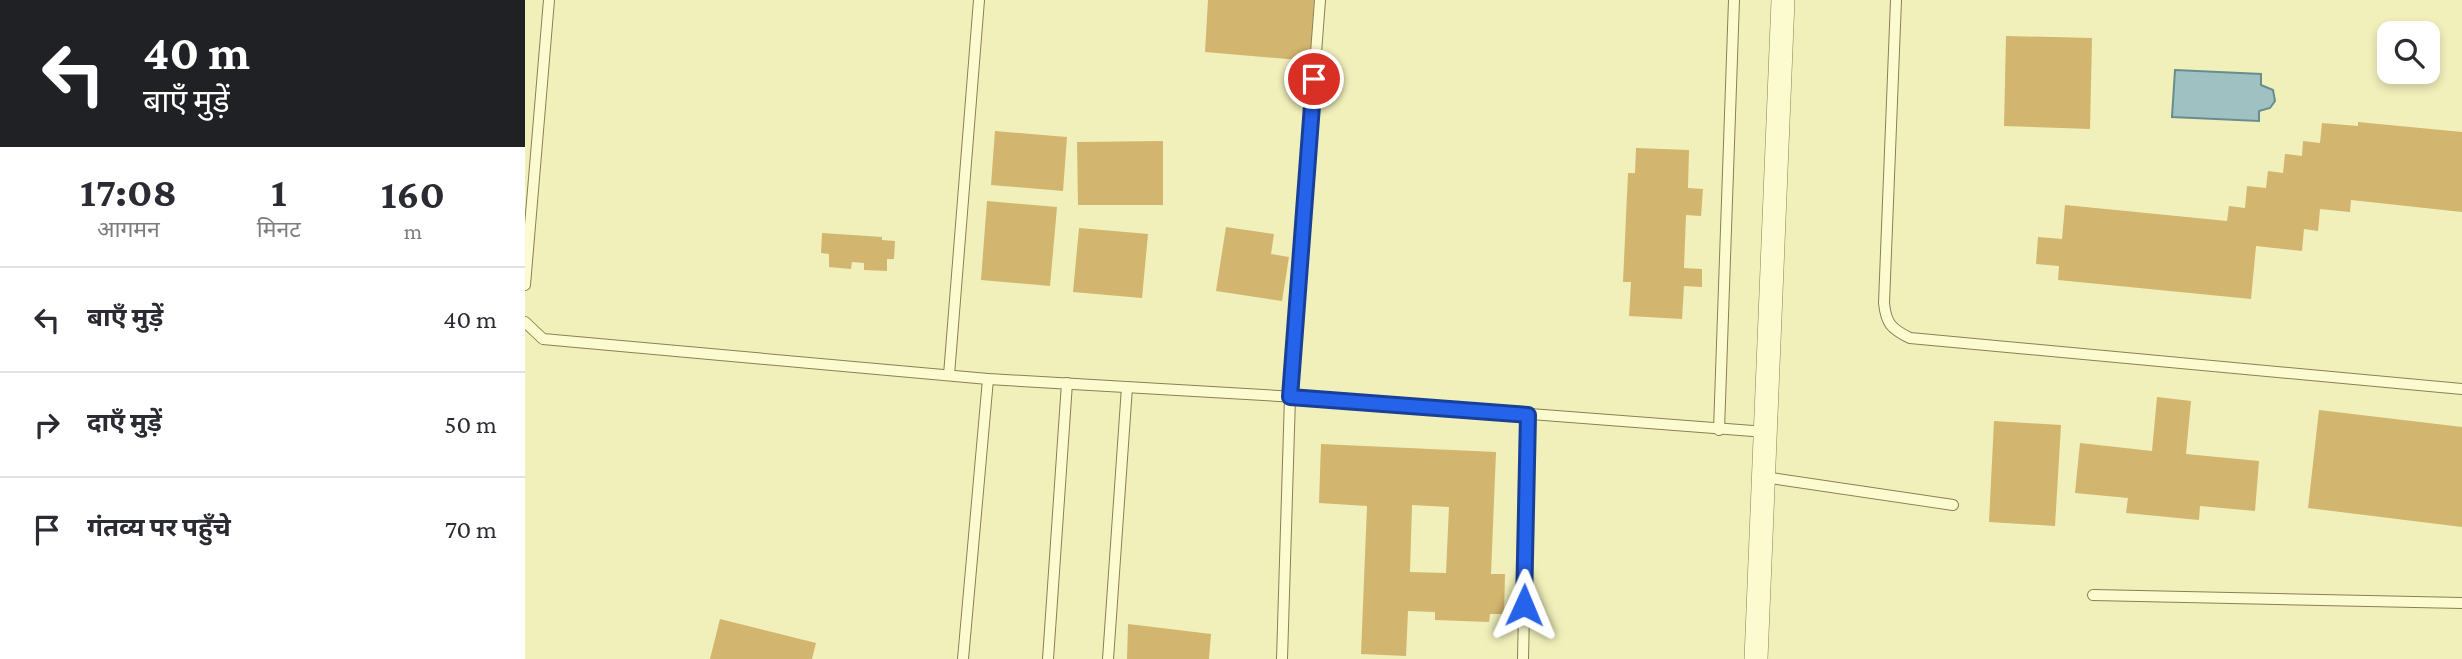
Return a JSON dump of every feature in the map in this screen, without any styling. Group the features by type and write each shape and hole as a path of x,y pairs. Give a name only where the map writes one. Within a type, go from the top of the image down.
{"street":[{"path":"1756,659 1783,0"}],"lane":[{"path":"525,285 549,0"},
{"path":"949,375 979,0"},
{"path":"1282,659 1290,397 1320,0"},
{"path":"1719,430 1734,0"},
{"path":"1896,0 1884,303 1886,321 1896,331 1910,338 2462,389"},
{"path":"525,322 543,339 989,379 1290,397 1766,432"},
{"path":"963,659 989,379"},
{"path":"1048,659 1067,383"},
{"path":"1108,659 1126,387"},
{"path":"1523,659 1528,415"},
{"path":"1764,477 1953,505"},
{"path":"2093,595 2462,603"}],"water":[{"path":"2175,70 2261,74 2261,85 2273,90 2275,101 2270,108 2259,111 2259,121 2172,117"}],"building":[{"path":"1208,0 1314,0 1310,61 1205,52"},
{"path":"2006,36 2092,38 2090,129 2004,126"},
{"path":"2358,122 2462,132 2462,212 2351,200 2350,212 2320,209 2318,231 2304,229 2302,251 2256,246 2251,299 2058,280 2059,266 2036,264 2038,237 2062,239 2065,205 2227,221 2229,206 2245,208 2247,186 2266,188 2268,171 2283,173 2285,154 2302,156 2303,141 2320,143 2322,123 2358,126"},
{"path":"995,131 1067,137 1063,191 991,185"},
{"path":"1163,141 1163,205 1078,205 1077,142"},
{"path":"1636,148 1689,150 1688,188 1703,189 1701,216 1686,215 1684,268 1702,269 1702,287 1684,286 1682,319 1629,316 1631,282 1623,282 1628,173 1635,173"},
{"path":"987,201 1057,207 1050,286 981,280"},
{"path":"1226,227 1274,234 1271,254 1289,257 1282,301 1216,291"},
{"path":"1079,228 1148,234 1142,298 1073,292"},
{"path":"822,233 882,237 882,240 895,241 894,259 887,259 887,271 864,270 864,263 852,262 851,269 829,267 829,254 821,253"},
{"path":"2157,397 2191,401 2186,454 2259,461 2255,511 2200,506 2199,520 2126,513 2128,498 2075,493 2080,443 2152,451"},
{"path":"2319,410 2462,427 2462,527 2308,508"},
{"path":"1994,421 2061,425 2055,526 1989,522"},
{"path":"1321,444 1496,452 1491,574 1505,574 1504,614 1490,614 1489,622 1435,620 1435,612 1408,611 1406,656 1361,654 1367,506 1319,503","holes":["1412,505 1449,507 1446,573 1410,572"]},
{"path":"720,619 816,643 812,659 710,659"},
{"path":"1128,624 1211,634 1209,659 1127,659"}],"route":[{"path":"1314,79 1290,397 1528,415 1524,605"}]}
